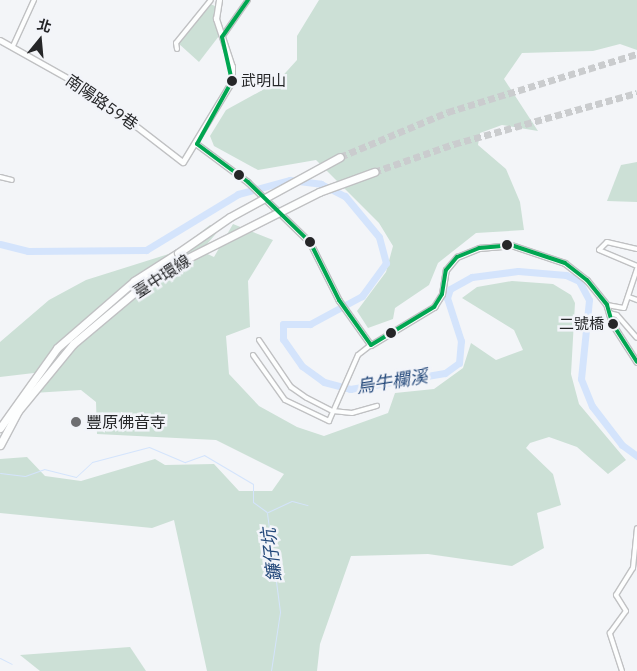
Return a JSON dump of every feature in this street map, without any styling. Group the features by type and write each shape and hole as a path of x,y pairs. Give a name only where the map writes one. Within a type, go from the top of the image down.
{"highway":[{"name":"臺中環線","path":"0,428 57,348 134,280 178,253 230,217 340,158"},
{"name":"臺中環線","path":"0,445 18,411 73,344 141,287 188,258 319,192 374,172"}],"street":[{"path":"13,46 34,0"},
{"path":"177,49 176,43 211,0"},
{"path":"219,0 216,19 232,81 197,144 242,178 310,242 346,312 372,345"},
{"path":"222,37 248,0"},
{"name":"南陽路59巷","path":"0,40 91,92 177,161 185,160 197,144"},
{"path":"0,177 12,180"},
{"path":"606,305 624,308 630,297 637,268 599,250 607,242 637,249"},
{"path":"253,355 286,400 329,421 358,355 434,307 442,294 446,270 457,257 494,245 511,245 565,263 606,305 637,362"},
{"path":"630,297 637,300"},
{"path":"609,313 617,315 637,338"},
{"path":"259,340 291,387 333,411 352,413 376,406"},
{"path":"622,671 610,633 626,611 616,594 633,568 637,528"}],"green space":[{"path":"319,0 637,0 637,50 620,44 593,51 522,53 504,79 538,131 502,125 480,133 478,145 506,169 520,202 524,230 476,233 438,263 429,285 395,308 393,319 368,328 357,311 386,272 393,246 379,223 316,160 258,170 214,146 210,136 226,110 277,82 297,60 297,36"},
{"path":"208,3 215,6 219,36 199,62 178,43"},
{"path":"637,162 637,202 607,201 621,165"},
{"path":"233,224 273,240 248,281 250,327 226,336 229,374 259,406 297,427 324,436 388,413 395,393 434,389 463,368 471,343 496,360 523,350 514,330 462,298 477,287 512,281 553,284 571,295 575,303 571,374 579,404 626,460 608,474 577,447 549,437 530,443 526,448 553,474 561,505 537,513 544,548 512,566 428,554 351,556 320,644 317,671 207,671 174,520 152,528 0,513 0,459 27,457 45,476 81,481 155,459 165,465 214,464 239,491 272,491 284,474 216,440 97,434 96,402 81,390 33,393 34,373 0,377 0,342 49,300 86,280 175,252 210,225 220,229 201,251 214,257"},
{"path":"130,647 146,671 40,671 20,655"}],"waterway":[{"name":"烏牛欄溪","path":"0,244 28,251 146,250 238,194 290,180 321,184 345,196 379,237 386,263 362,296 310,324 283,324 283,339 302,366 324,382 350,389 445,373 459,363 461,341 447,298 450,289 472,277 518,271 566,275 579,281 589,300 581,379 592,406 622,445 637,456"},
{"name":"鐮仔坑","path":"0,473 25,476 44,469 76,477 92,462 149,447 185,462 204,455 253,484 253,502 267,512"},
{"path":"268,512 292,501 307,505"},
{"name":"鐮仔坑","path":"267,513 280,612 271,671"},
{"path":"0,658 12,664"}],"tunnel":[{"path":"340,157 448,112 637,54"},
{"path":"374,172 454,144 637,93"}],"transit line":[{"path":"222,37 248,0"},
{"path":"197,144 232,81 222,37"},
{"path":"197,144 248,182 310,242 339,300 371,345 434,307 442,294 446,270 457,257 479,248 511,245 565,263 587,280 607,305 612,323 637,362"}],"place":[{"name":"武明山","path":"232,81"},
{"name":"二號橋","path":"613,324"},
{"name":"豐原佛音寺","path":"76,422"}]}
